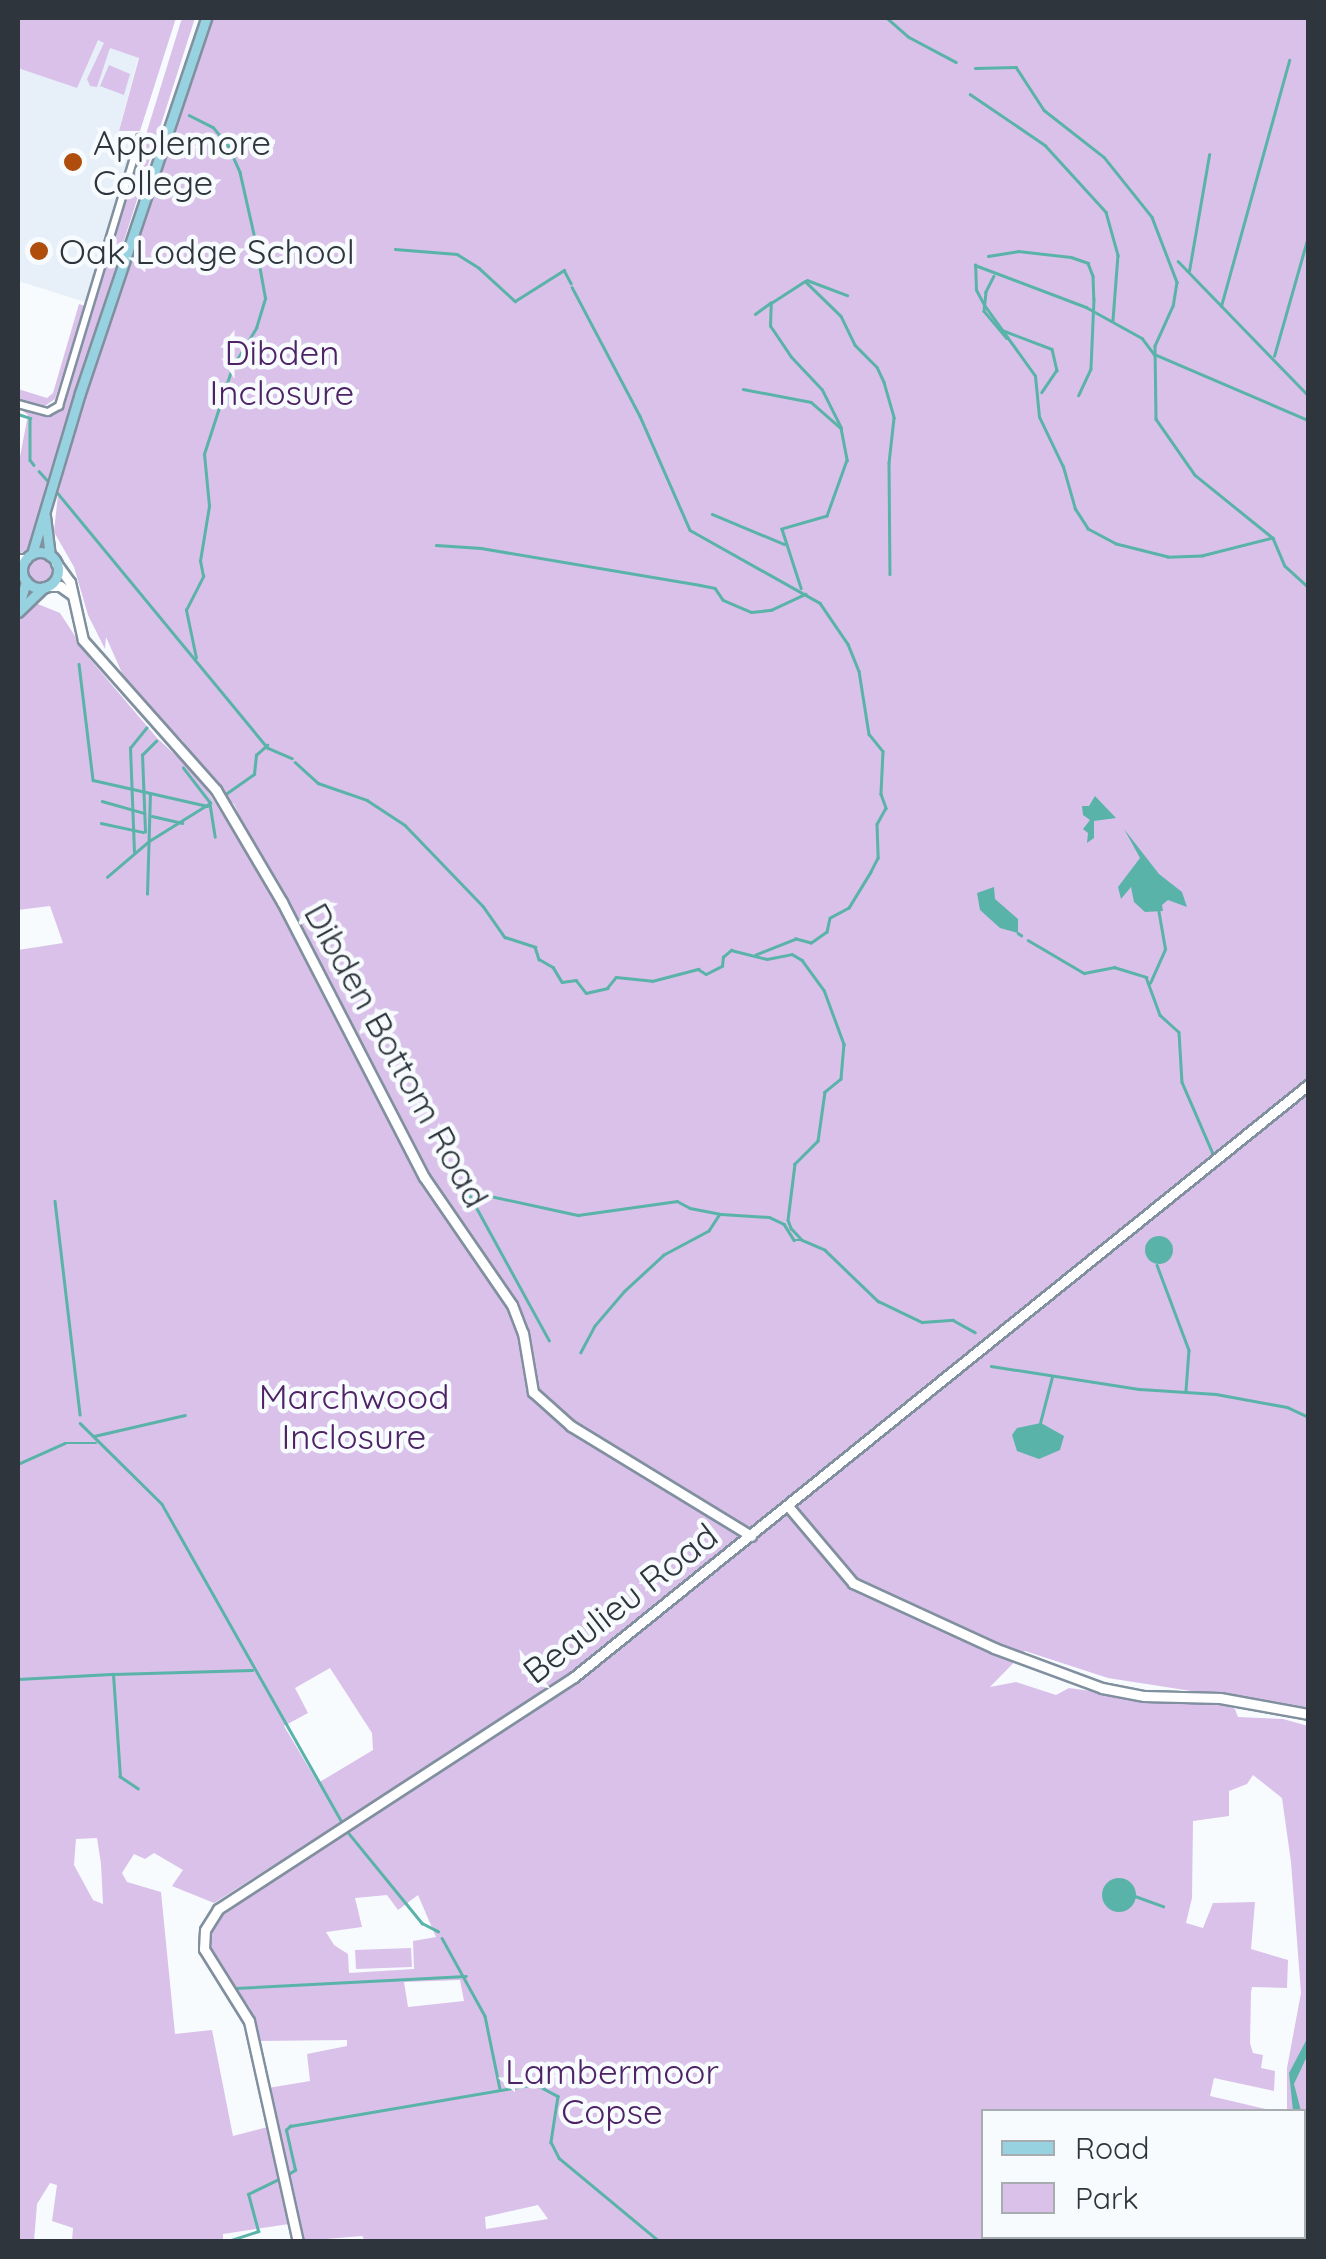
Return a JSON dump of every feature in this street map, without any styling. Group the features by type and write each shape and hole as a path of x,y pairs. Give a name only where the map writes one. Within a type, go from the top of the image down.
{"main road":[{"path":"18,610 25,557 44,513 206,18"},
{"path":"18,610 55,578 44,513"},
{"path":"25,557 53,560"},
{"path":"22,575 46,586"}],"street":[{"path":"18,404 48,412 59,406 140,138"},
{"name":"Dibden Bottom Road","path":"53,560 65,571 83,640 216,790 282,902 424,1177 512,1305 523,1333 534,1392 547,1408 580,1432 751,1536"},
{"path":"46,586 60,586 71,594"},
{"name":"Beaulieu Road","path":"298,2242 249,2022 204,1949 210,1919 244,1890 562,1686 1308,1084"},
{"path":"788,1506 840,1572 863,1589 1072,1679 1144,1696 1220,1698 1308,1714"}],"shaded area":[{"name":"Applemore College","path":"18,18 141,47 118,134 136,139 85,302 18,281"},
{"path":"1095,796 1116,818 1094,821 1094,838 1087,843 1088,833 1083,829 1090,820 1083,815 1082,806 1089,806"},
{"path":"1124,829 1159,874 1182,892 1187,907 1168,900 1162,905 1163,911 1145,912 1134,902 1131,887 1121,899 1118,887 1140,858"},
{"path":"994,887 995,899 1018,919 1018,933 1000,928 980,910 977,893"},
{"path":"1159,1236 1169,1240 1173,1250 1169,1260 1159,1264 1149,1260 1145,1250 1149,1240"},
{"path":"1041,1423 1064,1436 1060,1450 1039,1459 1017,1451 1012,1435 1017,1428"},
{"path":"1119,1878 1131,1883 1136,1895 1131,1907 1119,1912 1107,1907 1102,1895 1107,1883"},
{"path":"1308,2037 1308,2054 1294,2084 1300,2109 1293,2109 1289,2073"}],"green space":[{"path":"18,18 176,18 140,131 119,131 139,58 110,48 97,87 90,86 87,79 104,43 98,40 77,88 18,68"},
{"path":"182,18 195,18 45,488 35,534 28,548 18,555 18,467 28,415 18,407 46,416 63,403"},
{"path":"212,18 1308,18 1308,1082 916,1400 930,1399 958,1370 1016,1329 1308,1088 1308,1709 1108,1678 1025,1651 990,1687 1016,1682 1056,1695 1069,1688 1178,1703 1219,1703 1235,1709 1238,1717 1283,1719 1308,1726 1308,2241 1292,2239 1306,2239 1306,2109 1287,2109 1287,2068 1301,1993 1291,1862 1282,1798 1253,1775 1247,1784 1229,1791 1229,1816 1193,1821 1192,1898 1186,1923 1203,1928 1213,1903 1255,1902 1251,1949 1288,1960 1287,1988 1252,1987 1251,1992 1250,2043 1253,2053 1263,2055 1261,2068 1275,2071 1274,2091 1214,2078 1210,2096 1265,2109 981,2109 981,2239 1240,2241 366,2242 362,2236 302,2241 268,2088 310,2081 307,2054 347,2046 347,2040 257,2041 250,2008 213,1958 208,1935 216,1921 247,1897 313,1854 312,1847 410,1793 406,1781 214,1903 172,1886 183,1870 154,1853 145,1859 134,1854 122,1873 127,1882 161,1892 175,2034 212,2030 233,2136 268,2127 289,2224 223,2234 223,2241 72,2241 73,2228 52,2221 57,2185 50,2183 37,2204 34,2241 18,2241 18,950 63,943 50,906 18,910 18,596 60,613 90,659 157,738 198,776 255,866 261,863 234,804 225,799 182,740 130,691 106,637 105,649 88,615 74,567 54,532 58,494 98,351","holes":["330,1668 372,1733 373,1750 318,1783 284,1726 308,1713 295,1688","97,1838 101,1864 103,1904 93,1900 74,1865 76,1839","387,1895 398,1910 418,1895 436,1937 413,1941 414,1969 349,1973 348,1954 334,1945 326,1932 362,1927 355,1898","460,1980 464,2001 408,2007 404,1982","538,2205 548,2219 486,2229 485,2217"]},
{"path":"109,65 130,74 124,95 100,86"},
{"path":"79,304 85,306 55,399 42,408 18,402 18,389 47,398 53,393"},
{"path":"39,556 48,560 52,569 48,578 39,582 30,578 26,569 30,560"},
{"path":"411,1948 412,1967 356,1969 355,1950"}],"waterway":[{"path":"887,18 909,37 956,62"},
{"path":"1221,306 1289,60"},
{"path":"975,68 1016,67 1044,110 1104,157 1152,217 1177,282 1173,306 1155,346 1156,419 1195,475 1273,538 1285,566 1308,587"},
{"path":"970,94 1045,145 1106,212 1118,255 1113,320"},
{"path":"189,115 213,127 228,145 240,172 254,234"},
{"path":"1189,271 1209,155"},
{"path":"1274,356 1308,237"},
{"path":"196,658 186,610 203,576 200,561 209,506 204,454 232,368 256,328 265,298 255,243"},
{"path":"395,249 457,254 515,301 564,270 571,283"},
{"path":"988,256 1018,251 1071,257 1088,263 1094,299 1091,369 1079,395"},
{"path":"1178,261 1308,395"},
{"path":"1273,538 1202,556 1168,557 1116,544 1088,529 1075,509 1063,467 1039,417 1035,376 984,305 976,290 975,265 1086,307 1142,338 1154,354 1308,420"},
{"path":"994,276 986,292 984,311 1007,338"},
{"path":"807,280 847,295"},
{"path":"841,428 822,390 791,357 770,326 771,303 805,281 841,316 855,345 877,367 884,382 894,418 889,463 890,574"},
{"path":"572,287 640,416 690,530 820,603 848,644 859,671 869,734 883,751 881,794 886,808 877,824 878,858 849,908 830,918 827,932 811,943 796,939 756,955"},
{"path":"755,314 770,303"},
{"path":"1002,330 1052,349 1057,370 1042,392"},
{"path":"743,389 811,402 841,428 847,460 827,516 782,529 801,588"},
{"path":"18,414 30,418 30,460 34,465"},
{"path":"39,471 48,481"},
{"path":"56,491 268,748 292,758"},
{"path":"712,514 784,544"},
{"path":"436,545 481,548 715,588 723,600 751,612 771,610 805,594"},
{"path":"79,664 93,780 207,806"},
{"path":"134,852 130,748 146,728"},
{"path":"145,832 142,755 156,741"},
{"path":"227,793 254,774 256,755 267,745"},
{"path":"295,762 318,783 367,800 405,825 483,906 505,937 535,947 539,959 553,967 562,982 576,980 586,993 607,988 616,977 652,981 698,969 706,974 722,966 723,957 731,950 767,959 792,954 802,960 824,990 844,1044 841,1079 825,1092 818,1141 795,1164 788,1220 791,1228 802,1240 825,1250 878,1301 922,1322 953,1320 975,1332"},
{"path":"107,877 149,841 210,803 183,768"},
{"path":"147,894 150,795"},
{"path":"102,801 144,813"},
{"path":"210,804 215,837"},
{"path":"152,816 182,823"},
{"path":"101,823 143,832"},
{"path":"1150,983 1165,949 1158,909"},
{"path":"1028,940 1084,973 1114,967 1146,977 1160,1015 1179,1032 1182,1082 1214,1156"},
{"path":"549,1341 467,1191 578,1215 677,1201 720,1214 709,1231 664,1255 625,1291 595,1326 581,1352"},
{"path":"55,1201 80,1415"},
{"path":"721,1214 769,1217 784,1224 794,1240 801,1240"},
{"path":"1157,1265 1189,1350 1186,1391"},
{"path":"991,1366 1140,1389 1216,1394 1287,1407 1308,1417"},
{"path":"1040,1423 1052,1377"},
{"path":"94,1436 185,1415"},
{"path":"80,1423 162,1504 341,1821"},
{"path":"18,1464 65,1443 96,1443"},
{"path":"138,1789 120,1777 113,1674 252,1670"},
{"path":"18,1679 111,1674"},
{"path":"347,1831 422,1923 438,1931"},
{"path":"1135,1896 1163,1906"},
{"path":"442,1938 485,2016 500,2089"},
{"path":"235,1988 466,1976"},
{"path":"290,2173 295,2170 286,2130 290,2126 535,2084 558,2096 551,2142 559,2158 660,2242"},
{"path":"225,2242 258,2231 248,2194 279,2179"}],"place":[{"name":"Applemore College","path":"73,162"},
{"name":"Oak Lodge School","path":"39,251"}],"park label":[{"name":"Dibden Inclosure","path":"282,372"},
{"name":"Marchwood Inclosure","path":"354,1416"},
{"name":"Lambermoor Copse","path":"612,2091"}]}
